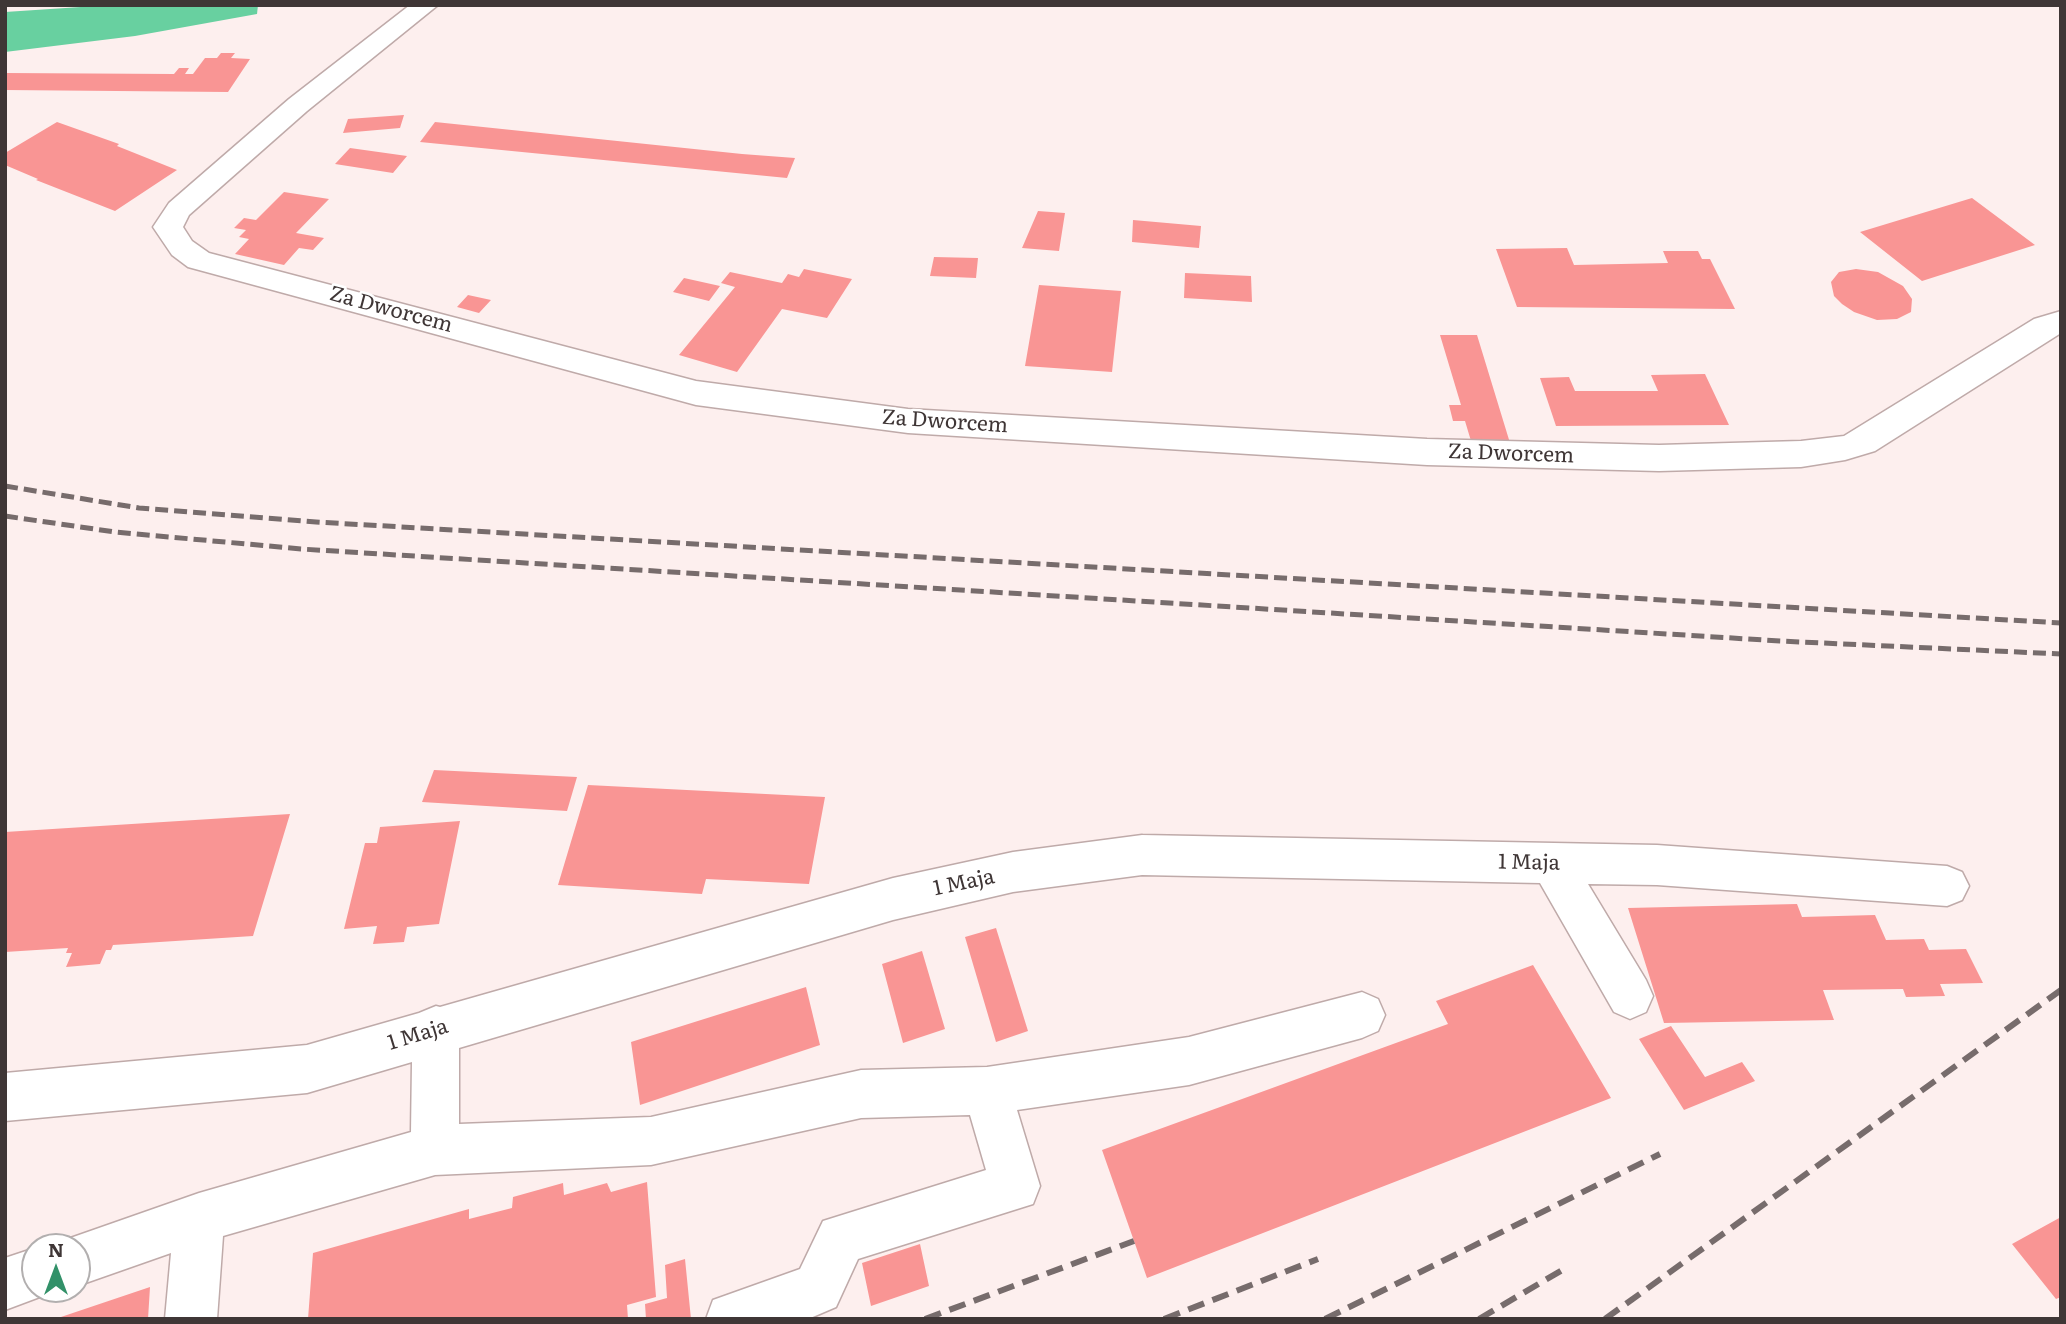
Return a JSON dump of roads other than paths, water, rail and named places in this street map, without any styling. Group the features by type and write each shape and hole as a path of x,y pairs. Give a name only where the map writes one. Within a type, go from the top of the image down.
{"street":[{"name":"Za Dworcem","path":"426,5 298,105 179,209 168,227 182,248 200,260 696,393 908,421 1427,452 1659,458 1801,454 1844,449 1863,442 2045,327 2061,321"},
{"name":"1 Maja","path":"5,1097 307,1069 436,1029 893,898 1013,872 1142,855 1657,865 1947,886"},
{"path":"1552,863 1630,996"},
{"path":"91,1255 199,1218 435,1150 651,1141 861,1094 986,1091 1189,1061 1362,1015"},
{"path":"435,1150 436,1029"},
{"path":"732,1319 818,1289 841,1238 1015,1186 986,1091"},
{"path":"191,1319 199,1218"}],"railway":[{"path":"5,486 139,508 316,522 2061,623"},
{"path":"5,516 115,532 301,549 1780,641 2061,654"},
{"path":"1605,1319 2061,990"},
{"path":"1325,1319 1660,1154"},
{"path":"925,1319 1134,1241"},
{"path":"1164,1319 1318,1259"},
{"path":"1479,1319 1564,1269"}]}
